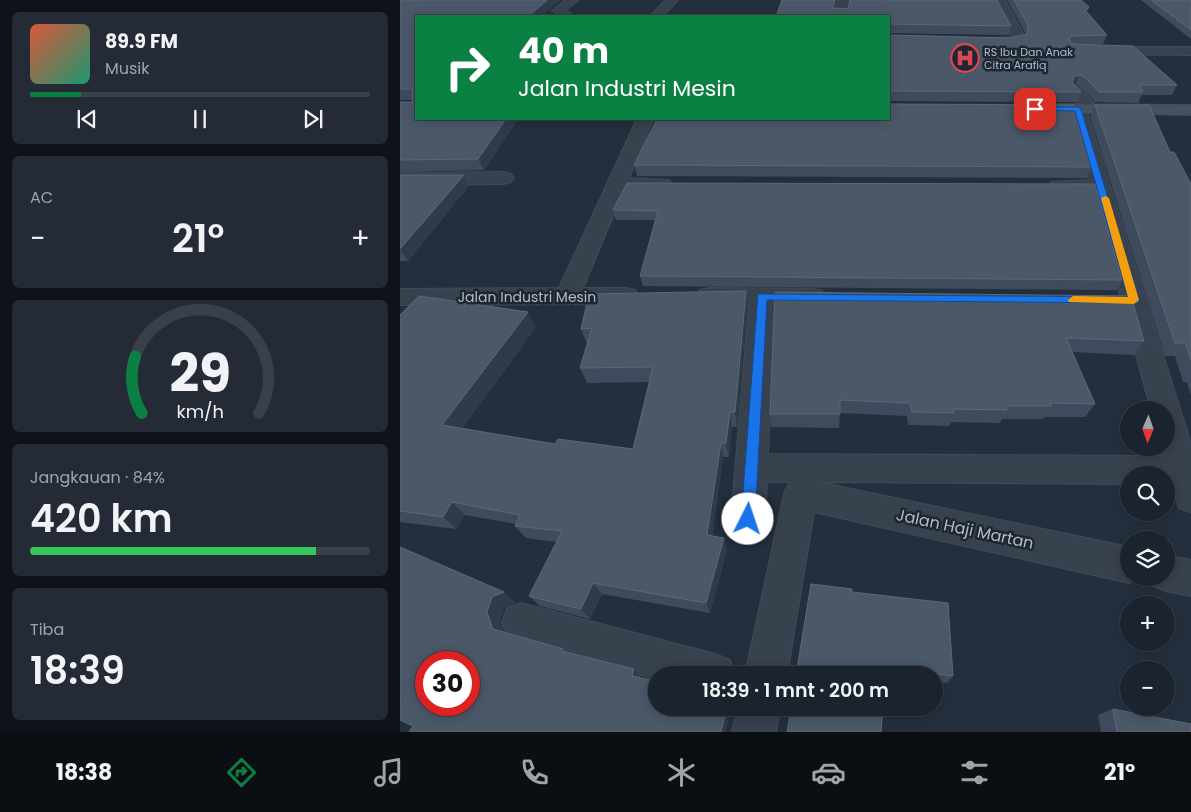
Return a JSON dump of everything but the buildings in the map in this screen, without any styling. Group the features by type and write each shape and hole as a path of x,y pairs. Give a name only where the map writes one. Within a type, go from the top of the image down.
{"main road":[{"path":"1025,109 1191,110"}],"street":[{"path":"567,15 558,11 572,0"},
{"path":"657,15 672,0"},
{"path":"840,15 844,0"},
{"path":"971,42 1007,42 1018,39 1018,35 999,0"},
{"path":"1107,38 1119,51"},
{"path":"1083,50 1191,51"},
{"path":"751,468 1188,484 1124,300 1084,109"},
{"path":"567,297 644,120"},
{"path":"400,179 504,178"},
{"path":"617,184 676,184"},
{"path":"1042,186 1101,186"},
{"name":"Jalan Industri Mesin","path":"400,297 645,296"},
{"path":"684,296 840,297"},
{"path":"748,519 762,296"},
{"name":"Jalan Haji Martan","path":"768,666 801,494 1120,563"},
{"path":"1175,575 1191,578"},
{"path":"522,622 682,666"},
{"path":"754,732 757,716"}],"lane":[{"path":"1076,91 1084,109"}],"slow traffic":[{"path":"1073,300 1134,300 1105,198"}],"place":[{"name":"RS Ibu Dan Anak Citra Arafiq","path":"965,58"}],"route":[{"path":"748,519 762,296 1134,300 1078,109 1035,109"}]}
